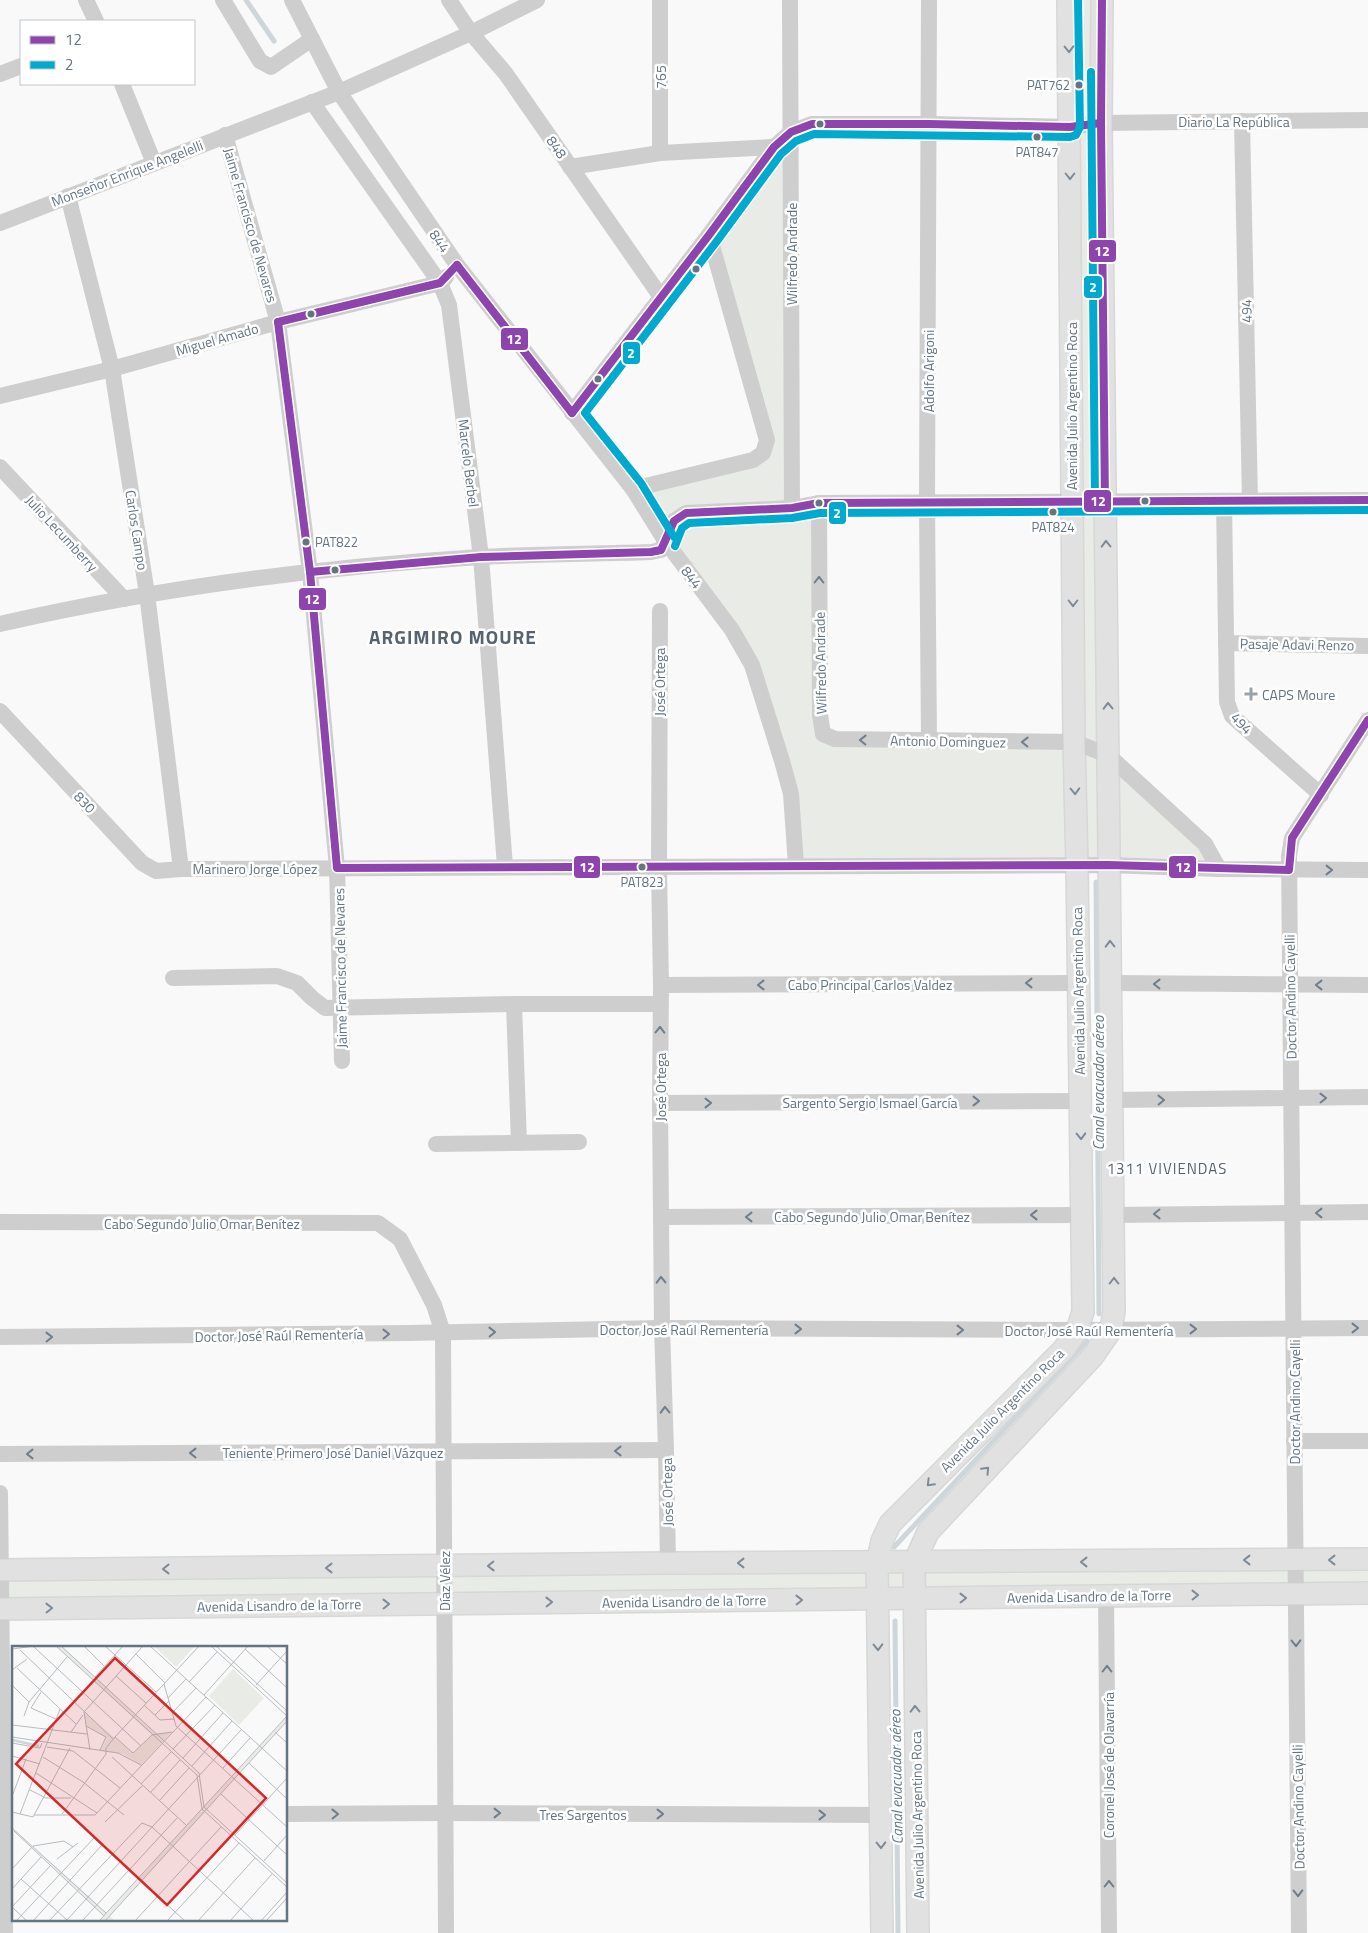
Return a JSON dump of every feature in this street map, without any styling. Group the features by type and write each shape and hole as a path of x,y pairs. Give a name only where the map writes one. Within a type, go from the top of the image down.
{"main road":[{"name":"Avenida Julio Argentino Roca","path":"882,1933 877,1564 882,1542 890,1524 1064,1349 1077,1330 1083,1312 1074,742 1068,0"},
{"name":"Avenida Julio Argentino Roca","path":"918,1933 914,1563 928,1532 1093,1356 1111,1330 1114,1311 1101,123 1102,0"},
{"path":"0,1570 1368,1560"},
{"name":"Avenida Lisandro de la Torre","path":"1,1609 1368,1593"}],"street":[{"path":"86,0 96,20"},
{"path":"223,0 260,61 271,67 312,39"},
{"name":"844","path":"292,0 339,92 456,265 633,489 666,542 732,630 752,665 791,794 796,865"},
{"name":"848","path":"449,0 471,33 506,74 661,297"},
{"name":"Monseñor Enrique Angelelli","path":"0,222 339,92 471,33 537,0"},
{"name":"765","path":"660,0 660,153"},
{"name":"Wilfredo Andrade","path":"790,0 792,508"},
{"name":"Adolfo Arigoni","path":"929,0 927,504 929,741"},
{"path":"0,74 20,66"},
{"path":"122,85 154,163"},
{"name":"Marcelo Berbel","path":"312,102 440,283 449,305 481,557 505,866"},
{"name":"Diario La República","path":"791,132 812,124 929,124 1070,128 1101,123 1368,120"},
{"name":"494","path":"1242,121 1250,501"},
{"path":"572,412 709,235 774,147 791,132"},
{"name":"Jaime Francisco de Nevares","path":"225,135 278,322 310,572 337,868 342,1060"},
{"path":"570,167 660,153 774,147"},
{"name":"Carlos Campo","path":"68,196 112,369 147,594 181,869"},
{"path":"633,489 753,460 763,453 767,440 709,235"},
{"path":"440,283 456,265"},
{"name":"Miguel Amado","path":"0,396 112,369 278,322 440,283"},
{"name":"Julio Lecumberry","path":"0,467 124,599"},
{"path":"0,624 147,594 310,572 481,557 651,552 661,550 674,521 686,513 792,508 819,503 927,504 1368,500"},
{"name":"494","path":"1224,501 1227,702 1232,716 1321,795"},
{"name":"Wilfredo Andrade","path":"819,503 820,715 823,734"},
{"name":"José Ortega","path":"660,611 659,868 662,985 660,1004 660,1103 662,1328 668,1564"},
{"name":"Pasaje Adavi Renzo","path":"1226,643 1368,646"},
{"name":"830","path":"0,711 142,863 156,871 181,869"},
{"name":"Doctor Andino Cayelli","path":"1299,1933 1289,856 1292,838 1321,795 1360,744 1368,720"},
{"name":"Antonio Dominguez","path":"823,734 835,740 1074,742"},
{"path":"1074,742 1108,755 1205,844 1219,869"},
{"name":"Marinero Jorge López","path":"181,869 505,866 659,868 796,865 1108,865"},
{"path":"1108,865 1219,869 1368,870"},
{"path":"173,978 276,976 297,983 325,1008 514,1004 660,1004"},
{"name":"Cabo Principal Carlos Valdez","path":"662,985 1078,983"},
{"path":"1111,983 1290,986 1368,985"},
{"path":"514,1004 519,1143"},
{"path":"1112,1100 1368,1097"},
{"name":"Sargento Sergio Ismael García","path":"660,1103 1080,1101"},
{"path":"436,1144 579,1142"},
{"path":"1114,1215 1368,1212"},
{"name":"Cabo Segundo Julio Omar Benítez","path":"661,1218 1082,1214"},
{"name":"Cabo Segundo Julio Omar Benítez","path":"0,1222 378,1224 400,1239"},
{"name":"Díaz Vélez","path":"400,1239 434,1305 443,1333 446,1933"},
{"name":"Doctor José Raúl Rementería","path":"0,1337 443,1333 662,1328 1111,1330 1368,1328"},
{"path":"1294,1442 1368,1441"},
{"name":"Teniente Primero José Daniel Vázquez","path":"0,1454 666,1450"},
{"path":"0,1493 6,1817 5,1933"},
{"name":"Coronel José de Olavarría","path":"1106,1596 1109,1933"},
{"name":"Tres Sargentos","path":"288,1814 880,1815"}],"shaded area":[{"path":"1068,0 1102,0 1108,755 1219,869 796,865 791,794 752,665 633,489 763,453 709,235 791,132 792,508 819,503 823,734 1074,742"},
{"path":"1368,1559 1368,1593 0,1609 0,1570"}],"waterway":[{"path":"246,0 274,41"},
{"name":"Canal evacuador aéreo","path":"1096,882 1099,1314"},
{"name":"Canal evacuador aéreo","path":"894,1547 1087,1341"},
{"name":"Canal evacuador aéreo","path":"895,1621 898,1933"}],"transit line":[{"name":"2","path":"674,537 641,483 585,413 781,154 796,141 814,134 1070,137 1076,135 1080,127 1078,0"},
{"name":"12","path":"1102,0 1101,123 1105,502"},
{"name":"2","path":"1091,72 1095,502"},
{"name":"12","path":"572,413 774,147 791,132 812,124 1070,127 1101,123"},
{"name":"12","path":"457,265 572,413"},
{"name":"12","path":"278,322 440,283 457,265"},
{"name":"12","path":"278,322 310,572 337,868 1108,865 1289,870 1292,838 1368,720"},
{"name":"12","path":"310,572 481,557 651,552 661,550 674,521 686,513 792,508 819,503 1368,500"},
{"name":"2","path":"675,546 682,528 689,523 792,518 820,513 1368,510"}],"place":[{"name":"PAT762","path":"1079,85"},
{"name":"PAT847","path":"1037,137"},
{"name":"PAT824","path":"1053,512"},
{"name":"PAT822","path":"306,542"},
{"name":"CAPS Moure","path":"1251,694"},
{"name":"PAT823","path":"642,867"}],"district":[{"name":"ARGIMIRO MOURE","path":"453,636"},
{"name":"1311 VIVIENDAS","path":"1167,1168"}]}
